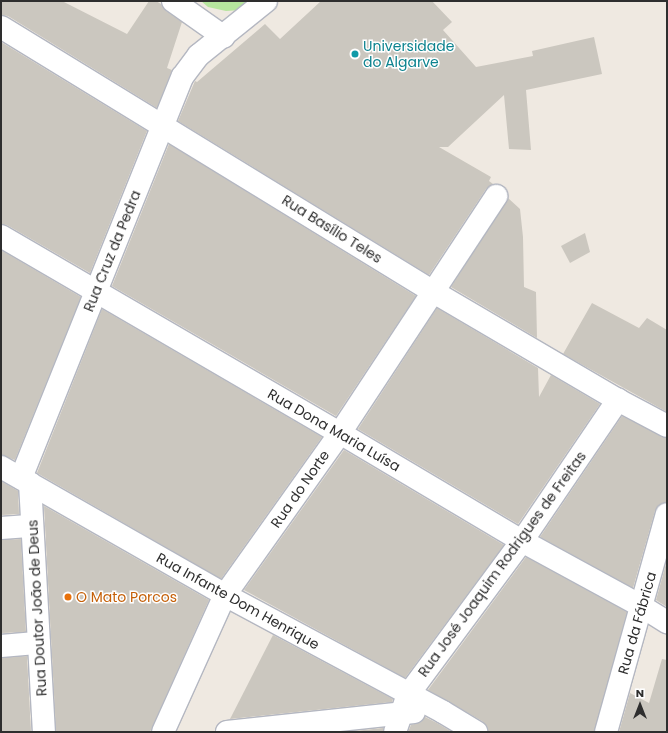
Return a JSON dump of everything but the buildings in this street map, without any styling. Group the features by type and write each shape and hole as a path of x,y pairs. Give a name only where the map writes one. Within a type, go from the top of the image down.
{"street":[{"path":"174,1 224,37"},
{"name":"Rua Cruz da Pedra","path":"25,481 96,292 183,76 199,55 224,37 266,1"},
{"name":"Rua Basílio Teles","path":"1,27 163,124 432,291 618,400 667,426"},
{"name":"Rua do Norte","path":"163,732 225,595 340,432 496,196"},
{"name":"Rua Dona Maria Luísa","path":"1,236 340,432 522,541 642,606 667,622"},
{"name":"Rua José Joaquim Rodrigues de Freitas","path":"401,713 522,541 618,400"},
{"name":"Rua Infante Dom Henrique","path":"1,467 225,595 401,713"},
{"name":"Rua Doutor João de Deus","path":"25,481 32,526 44,732"},
{"name":"Rua da Fábrica","path":"606,732 667,514"},
{"path":"1,528 32,526"},
{"path":"1,646 39,643"},
{"path":"228,732 401,713 443,712 476,732"}],"green space":[{"path":"201,1 250,1 240,10 226,11 208,7"}],"place":[{"name":"Universidade do Algarve","path":"355,54"},
{"name":"O Mato Porcos","path":"68,597"}]}
